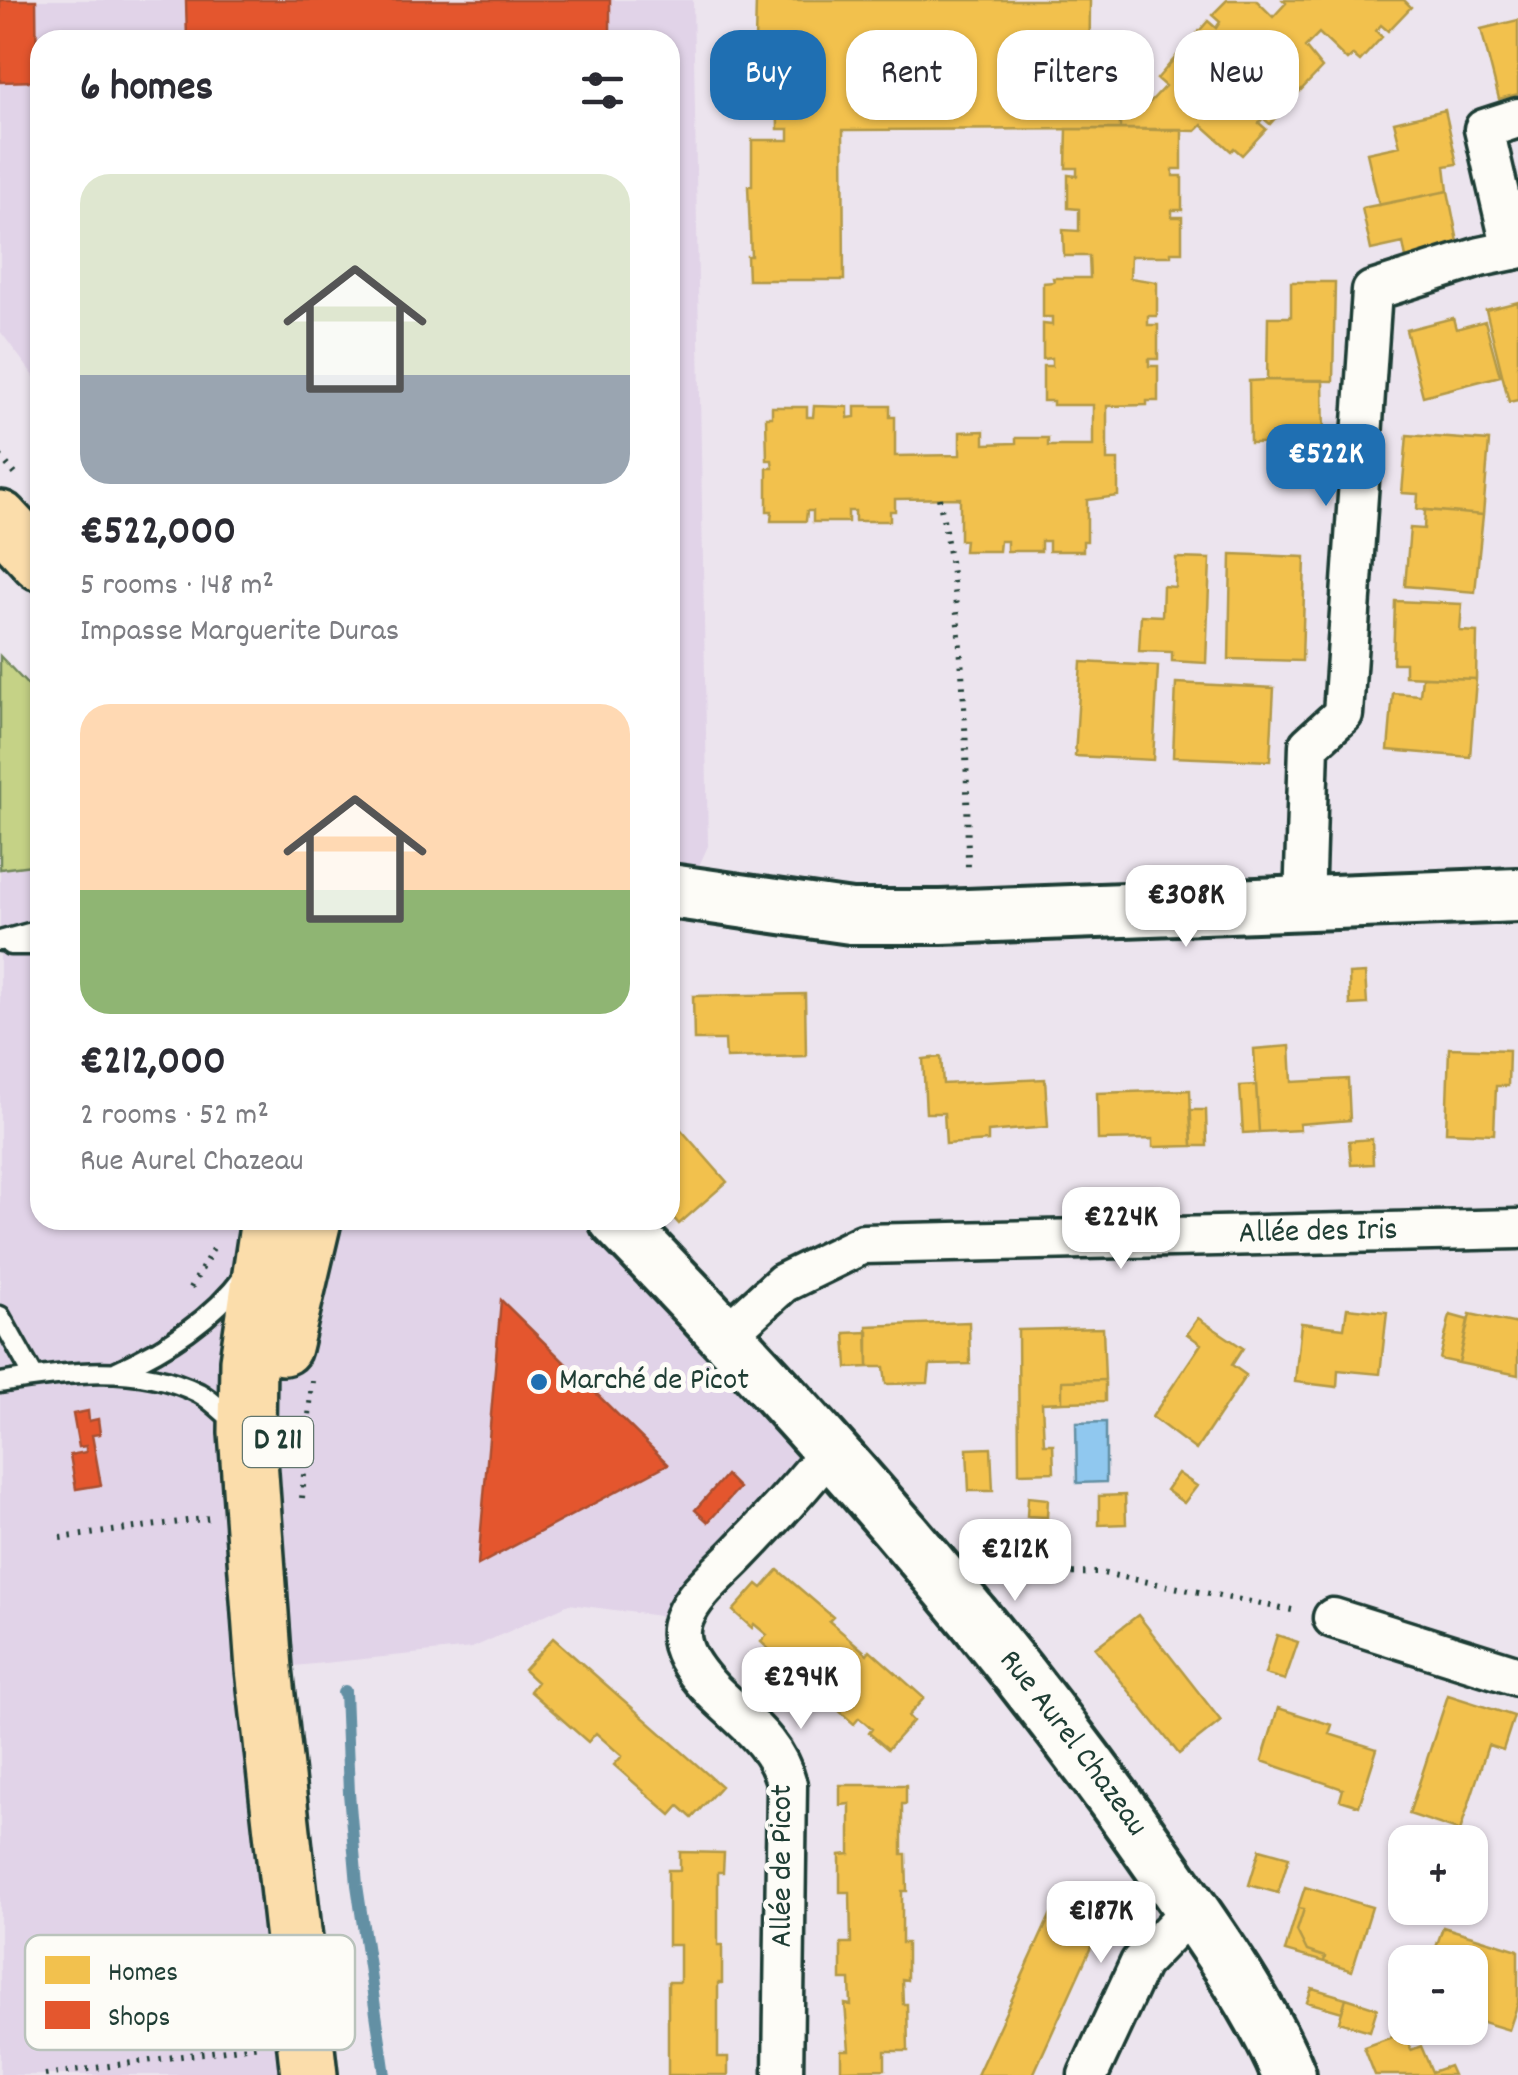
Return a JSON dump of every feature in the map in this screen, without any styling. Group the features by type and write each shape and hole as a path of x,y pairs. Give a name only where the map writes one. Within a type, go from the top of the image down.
{"main road":[{"path":"0,518 30,551"},
{"name":"D 211","path":"264,1668 278,1464 279,1364 312,1230"},
{"name":"D 211","path":"252,1234 247,1432 264,1668 294,1935"},
{"name":"D 211","path":"307,2050 310,2075"}],"street":[{"path":"1304,904 1309,744 1344,714 1372,291 1515,249 1484,128 1518,118"},
{"path":"680,892 852,917 1518,895"},
{"path":"680,927 796,929 852,917"},
{"name":"Allée des Iris","path":"726,1334 783,1284 863,1244 1518,1229"},
{"name":"Rue Aurel Chazeau","path":"626,1230 726,1334 939,1575 1102,1782 1192,1909 1289,2075"},
{"name":"Allée de Picot","path":"783,2075 787,1785 782,1763 768,1744 692,1668 681,1640 682,1620 701,1593 792,1498 830,1452"},
{"path":"1333,1618 1518,1676"},
{"path":"1088,2075 1140,1963 1192,1909"}],"lane":[{"path":"0,943 30,933"},
{"path":"0,943 30,944"},
{"path":"117,1371 164,1349 202,1321 236,1288 252,1234"},
{"path":"0,1316 34,1377"},
{"path":"0,1383 117,1371 200,1394 247,1432"}],"path":[{"path":"939,498 955,576 966,710 969,916"},
{"path":"187,1295 252,1234"},
{"path":"60,1538 216,1517"},
{"path":"939,1575 1102,1572 1333,1618"},
{"path":"44,2075 229,2050"}],"shaded area":[{"path":"0,0 693,0 708,846 680,907 680,30 30,30 30,371 0,331"},
{"path":"30,865 30,1230 639,1230 830,1451 682,1619 569,1604 472,1648 265,1669 294,1935 25,1935 25,2050 306,2050 309,2075 0,2075 0,869"}],"green space":[{"path":"0,656 30,688 30,865 0,869"}],"water":[{"path":"1106,1422 1106,1482 1077,1483 1076,1423"}],"building: Homes":[{"path":"756,0 1090,0 1090,30 997,30 997,120 1120,120 1120,129 843,130 844,280 748,280 752,140 789,140 789,129 778,129 778,120 826,120 826,30 755,30"},
{"path":"1227,0 1256,0 1273,17 1286,3 1283,0 1404,0 1411,7 1388,31 1381,25 1376,31 1382,37 1360,61 1353,55 1347,60 1319,33 1305,47 1322,68 1299,92 1299,30 1200,30 1208,21 1216,28 1220,22 1212,15"},
{"path":"1518,20 1518,94 1499,99 1481,29"},
{"path":"1174,59 1174,120 1261,120 1259,123 1266,129 1242,155 1234,148 1231,151 1202,125 1196,131 1120,129 1120,120 1154,120 1154,98 1165,86 1157,79"},
{"path":"1445,110 1457,164 1445,166 1448,191 1379,205 1367,153 1400,146 1394,122"},
{"path":"1067,129 1182,129 1182,169 1173,169 1173,176 1182,176 1182,210 1172,210 1172,217 1182,217 1182,252 1171,252 1171,256 1131,256 1130,278 1157,282 1157,316 1148,316 1148,325 1158,325 1158,359 1149,359 1149,366 1158,366 1158,401 1107,406 1107,460 1118,460 1118,496 1087,500 1087,541 1083,541 1083,551 1049,551 1049,541 1041,541 1041,551 1007,551 1007,541 1000,541 999,551 964,551 965,540 960,540 960,498 895,499 890,521 855,521 855,511 848,511 848,522 813,522 813,511 807,511 806,521 771,521 772,511 767,511 767,468 773,468 772,460 767,460 766,417 772,417 772,407 807,407 807,417 813,417 814,406 848,407 848,418 855,417 855,406 890,406 890,417 895,417 895,456 960,455 960,432 984,431 984,444 1048,438 1048,446 1093,446 1093,405 1053,405 1053,401 1043,401 1043,366 1052,366 1052,358 1043,359 1043,324 1052,325 1052,317 1043,317 1043,283 1054,282 1053,278 1090,278 1089,256 1064,256 1063,230 1079,231 1079,209 1068,208 1068,175 1077,176 1077,168 1066,168"},
{"path":"1448,191 1459,247 1406,258 1403,243 1371,250 1362,208"},
{"path":"1291,282 1335,282 1333,381 1267,380 1268,317 1291,317"},
{"path":"1518,302 1518,400 1509,402 1486,310"},
{"path":"1453,318 1456,329 1485,321 1500,376 1423,396 1406,330"},
{"path":"1323,380 1324,442 1250,443 1249,381"},
{"path":"1407,435 1489,441 1483,515 1417,509 1418,494 1402,493"},
{"path":"1425,510 1483,515 1475,592 1405,586 1410,528 1424,529"},
{"path":"1231,554 1305,557 1302,661 1229,659"},
{"path":"1176,558 1210,559 1206,663 1172,661 1172,652 1139,651 1141,615 1162,616 1163,586 1175,587"},
{"path":"1395,601 1462,604 1460,631 1477,632 1476,679 1405,676 1405,663 1393,663"},
{"path":"1081,662 1158,666 1153,760 1075,756"},
{"path":"1422,677 1476,679 1470,757 1388,750 1393,693 1420,695"},
{"path":"1176,683 1274,688 1270,761 1173,757"},
{"path":"1365,973 1367,1004 1350,1005 1349,974"},
{"path":"805,994 806,1056 726,1058 725,1040 694,1040 693,996"},
{"path":"1290,1046 1292,1082 1348,1079 1350,1120 1299,1124 1300,1130 1259,1132 1254,1049"},
{"path":"1449,1048 1509,1050 1508,1086 1496,1086 1494,1134 1446,1132"},
{"path":"941,1057 943,1084 1045,1079 1048,1127 988,1132 988,1141 946,1144 944,1113 926,1113 923,1059"},
{"path":"1256,1085 1259,1132 1243,1133 1240,1086"},
{"path":"1190,1090 1192,1146 1153,1147 1153,1139 1098,1140 1097,1093"},
{"path":"1190,1110 1206,1110 1207,1146 1192,1146"},
{"path":"680,1128 727,1182 680,1223"},
{"path":"1372,1139 1373,1164 1351,1165 1349,1141"},
{"path":"1347,1308 1387,1312 1380,1374 1338,1370 1337,1387 1295,1382 1301,1323 1344,1328"},
{"path":"1470,1314 1518,1324 1518,1375 1459,1363"},
{"path":"1450,1315 1468,1320 1459,1363 1440,1359"},
{"path":"1198,1318 1243,1348 1232,1365 1246,1375 1196,1450 1152,1417 1201,1344 1187,1334"},
{"path":"969,1322 970,1364 930,1365 928,1383 886,1384 884,1367 868,1367 867,1326"},
{"path":"1103,1328 1105,1380 1062,1381 1062,1402 1042,1403 1044,1444 1053,1444 1054,1472 1019,1473 1018,1330"},
{"path":"868,1332 868,1367 847,1368 845,1333"},
{"path":"1105,1380 1105,1401 1062,1402 1062,1381"},
{"path":"991,1448 993,1491 969,1491 967,1449"},
{"path":"1178,1473 1197,1486 1184,1503 1166,1490"},
{"path":"1125,1495 1126,1524 1099,1525 1099,1496"},
{"path":"1028,1497 1048,1499 1047,1517 1027,1516"},
{"path":"778,1570 833,1617 829,1621 867,1654 870,1650 924,1698 908,1716 913,1721 888,1749 859,1718 854,1724 827,1700 832,1693 795,1660 788,1667 761,1642 767,1635 733,1611 757,1584 762,1588"},
{"path":"1138,1615 1221,1721 1179,1754 1095,1648"},
{"path":"1277,1635 1298,1642 1285,1680 1265,1674"},
{"path":"553,1638 721,1786 692,1818 679,1806 671,1815 614,1765 622,1756 596,1733 588,1742 530,1691 537,1682 524,1670"},
{"path":"1448,1695 1514,1716 1503,1750 1488,1745 1462,1825 1442,1825 1409,1814"},
{"path":"1278,1708 1332,1725 1329,1734 1377,1749 1359,1806 1340,1800 1343,1789 1262,1761"},
{"path":"840,1785 906,1785 902,1854 906,1854 907,1891 902,1891 902,1943 907,1943 907,1980 902,1979 908,2051 885,2051 885,2069 841,2070 841,2050 849,2050 845,2004 851,2005 850,1980 841,1980 841,1943 851,1943 850,1892 840,1892 840,1855 850,1854 850,1804 840,1805"},
{"path":"1260,1849 1289,1857 1278,1893 1249,1885"},
{"path":"680,1852 724,1853 723,1872 718,1872 722,1983 718,1983 718,2057 728,2057 728,2075 668,2075 668,1982 680,1982 680,1945 668,1945 668,1870 680,1870"},
{"path":"1305,1887 1372,1907 1352,1971 1324,1962 1325,1957 1307,1951 1297,1931 1304,1909 1298,1908"},
{"path":"1055,1905 1101,1925 1033,2075 977,2075"},
{"path":"1298,1908 1304,1909 1297,1931 1307,1951 1325,1957 1324,1962 1285,1951"},
{"path":"1443,1927 1518,1950 1518,2003 1509,2030 1488,2024 1488,1945 1437,1945"},
{"path":"1312,1988 1346,1998 1342,2012 1307,2002"},
{"path":"1346,1998 1377,2008 1370,2031 1339,2022"},
{"path":"1388,2038 1388,2045 1409,2045 1411,2050 1421,2046 1432,2072 1449,2066 1453,2075 1375,2075 1364,2047"}],"building: Shops":[{"path":"0,0 36,0 36,30 30,30 30,81 0,82"},
{"path":"186,0 610,0 610,30 187,30"},
{"name":"Marché de Picot","path":"501,1300 668,1464 478,1565"},
{"path":"88,1411 89,1421 98,1419 100,1434 92,1435 101,1485 76,1489 70,1455 86,1452 86,1446 79,1447 73,1414"},
{"path":"726,1475 739,1488 708,1522 695,1510"}],"waterway":[{"path":"343,1693 357,1885 385,2075"}],"place":[{"name":"Marché de Picot","path":"539,1382"}]}
